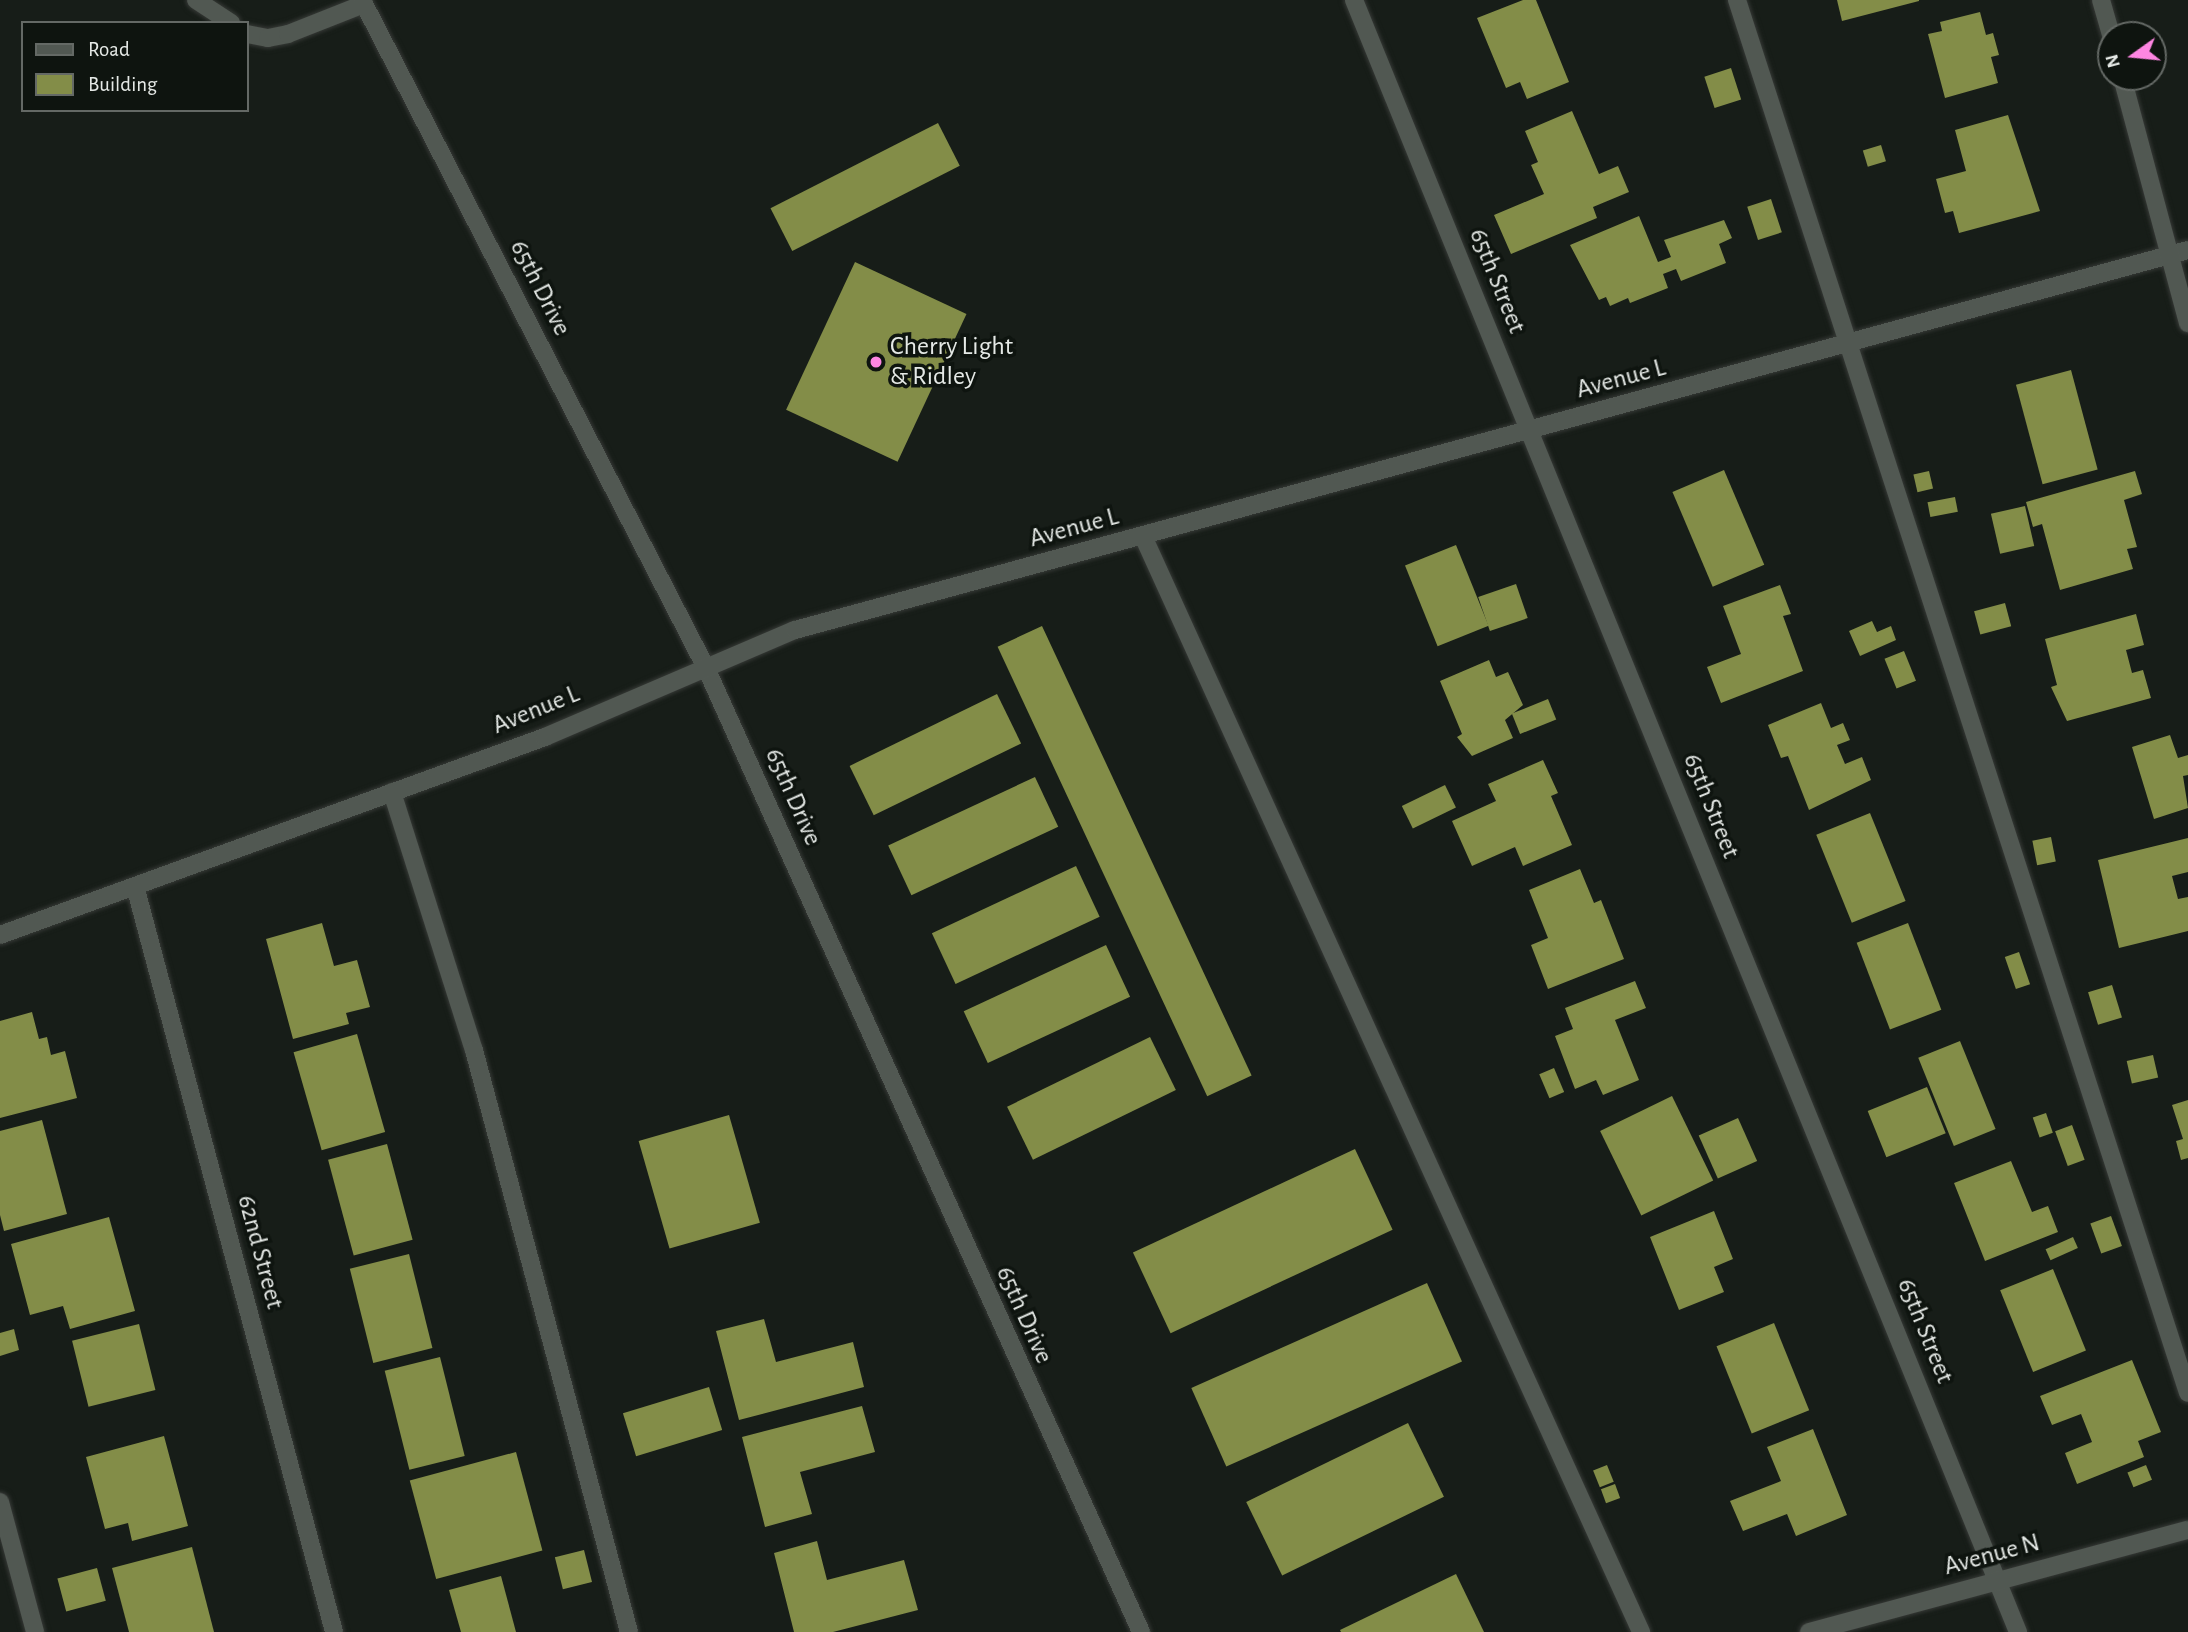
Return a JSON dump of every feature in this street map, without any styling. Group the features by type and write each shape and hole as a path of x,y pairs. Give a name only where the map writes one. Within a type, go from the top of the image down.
{"street":[{"path":"196,0 227,21"},
{"name":"65th Street","path":"1354,0 2018,1632"},
{"path":"1737,0 1851,343 2188,1393"},
{"path":"2101,0 2107,21"},
{"path":"248,34 268,38 288,34 363,2"},
{"name":"65th Drive","path":"363,2 706,668 1141,1632"},
{"path":"2126,91 2188,324"},
{"name":"Avenue L","path":"0,935 545,737 795,630 2188,250"},
{"path":"1143,536 1642,1632"},
{"path":"393,792 474,1050 629,1632"},
{"name":"62nd Street","path":"135,886 334,1632"},
{"path":"0,1502 35,1632"},
{"name":"Avenue N","path":"1809,1632 2188,1530"}],"building":[{"path":"1523,0 1536,0 1569,82 1527,99 1520,82 1506,88 1477,18"},
{"path":"1837,0 1919,0 1919,1 1842,21"},
{"path":"1980,12 1986,35 1993,33 1999,55 1991,57 1998,83 1945,98 1928,34 1942,31 1940,22"},
{"path":"1731,68 1741,99 1715,108 1704,77"},
{"path":"1572,111 1599,174 1618,166 1629,192 1593,207 1597,218 1511,254 1494,215 1544,194 1531,165 1538,162 1525,131"},
{"path":"2008,115 2040,211 1959,233 1953,211 1945,213 1936,179 1966,171 1955,130"},
{"path":"938,123 960,166 792,251 770,208"},
{"path":"1881,145 1886,161 1868,167 1863,151"},
{"path":"1771,199 1782,232 1758,240 1747,207"},
{"path":"1639,216 1658,262 1671,257 1664,240 1724,220 1732,238 1719,244 1726,263 1681,281 1676,269 1663,274 1668,288 1630,303 1628,298 1610,306 1606,297 1599,300 1570,245"},
{"name":"Cherry Light & Ridley","path":"855,262 966,314 898,462 786,410"},
{"path":"2071,370 2098,469 2043,484 2016,385"},
{"path":"1724,470 1764,565 1713,587 1672,492"},
{"path":"1929,471 1933,489 1917,492 1913,475"},
{"path":"2135,471 2142,494 2124,500 2137,547 2127,549 2133,569 2060,590 2042,524 2033,527 2026,502"},
{"path":"1955,497 1958,512 1930,517 1928,502"},
{"path":"2025,506 2034,546 2000,554 1991,514"},
{"path":"1456,545 1489,626 1438,646 1405,566"},
{"path":"1516,584 1528,618 1490,631 1478,597"},
{"path":"1780,585 1791,614 1783,616 1803,671 1721,703 1707,667 1741,654 1723,606"},
{"path":"2005,603 2011,626 1980,634 1974,611"},
{"path":"2136,614 2144,645 2126,650 2132,673 2143,670 2151,698 2067,721 2051,687 2057,685 2045,639"},
{"path":"1872,621 1877,632 1891,626 1896,640 1860,656 1849,631"},
{"path":"1042,626 1252,1076 1207,1096 998,647"},
{"path":"1904,651 1916,681 1897,689 1885,659"},
{"path":"1489,660 1496,677 1508,672 1523,705 1505,720 1513,738 1472,756 1457,737 1462,734 1440,681"},
{"path":"997,694 1021,743 874,815 850,766"},
{"path":"1548,699 1556,719 1520,734 1512,714"},
{"path":"1821,703 1831,728 1843,723 1850,740 1837,745 1845,764 1862,757 1871,780 1809,810 1788,756 1781,758 1768,725"},
{"path":"2170,735 2178,758 2188,755 2188,775 2183,776 2188,808 2154,819 2132,747"},
{"path":"1543,760 1558,793 1551,796 1572,845 1523,866 1515,847 1472,866 1452,821 1496,801 1488,784"},
{"path":"1035,777 1058,827 911,895 888,845"},
{"path":"1445,785 1456,807 1413,829 1402,806"},
{"path":"1870,813 1906,901 1852,923 1816,835"},
{"path":"2051,837 2056,862 2037,865 2032,841"},
{"path":"2188,838 2188,872 2172,876 2178,899 2188,897 2188,931 2119,948 2098,860"},
{"path":"1076,866 1100,917 956,984 932,933"},
{"path":"1580,869 1594,903 1601,900 1624,959 1548,989 1531,945 1548,938 1529,890"},
{"path":"322,923 334,966 357,960 370,1007 346,1013 349,1024 293,1039 266,939"},
{"path":"1908,923 1941,1010 1890,1030 1857,943"},
{"path":"1106,945 1130,997 988,1063 964,1011"},
{"path":"2019,952 2030,984 2016,989 2005,957"},
{"path":"1635,981 1646,1008 1615,1020 1639,1080 1603,1095 1596,1080 1575,1089 1555,1036 1573,1029 1565,1008"},
{"path":"2112,985 2122,1018 2098,1025 2088,992"},
{"path":"32,1012 39,1039 47,1037 51,1055 65,1051 77,1098 0,1118 0,1021"},
{"path":"357,1034 385,1132 322,1150 294,1052"},
{"path":"1150,1037 1176,1090 1033,1160 1007,1107"},
{"path":"1960,1041 1996,1129 1954,1146 1918,1058"},
{"path":"2153,1055 2158,1077 2132,1083 2127,1061"},
{"path":"1554,1068 1564,1092 1549,1098 1539,1074"},
{"path":"1927,1087 1946,1133 1886,1157 1868,1111"},
{"path":"1672,1096 1713,1180 1641,1216 1600,1131"},
{"path":"2188,1100 2188,1158 2181,1160 2176,1141 2183,1139 2172,1105"},
{"path":"2046,1113 2053,1133 2040,1137 2033,1118"},
{"path":"729,1115 760,1223 670,1249 639,1141"},
{"path":"1738,1118 1757,1161 1718,1178 1699,1135"},
{"path":"42,1120 67,1214 4,1231 0,1215 0,1131"},
{"path":"2072,1125 2085,1160 2068,1166 2055,1131"},
{"path":"387,1144 413,1240 354,1255 328,1160"},
{"path":"1355,1149 1393,1230 1171,1333 1133,1253"},
{"path":"2011,1161 2032,1212 2048,1206 2058,1232 1985,1261 1954,1183"},
{"path":"1714,1211 1733,1259 1714,1267 1724,1292 1679,1310 1650,1237"},
{"path":"2111,1216 2122,1246 2101,1254 2090,1224"},
{"path":"109,1217 135,1311 70,1329 63,1306 30,1315 11,1244"},
{"path":"2073,1237 2078,1248 2050,1260 2046,1249"},
{"path":"409,1254 432,1348 373,1363 350,1269"},
{"path":"2053,1269 2086,1351 2033,1372 2000,1290"},
{"path":"1427,1283 1462,1362 1226,1467 1191,1388"},
{"path":"764,1319 776,1362 853,1342 864,1387 739,1420 716,1331"},
{"path":"1774,1323 1809,1410 1752,1433 1717,1346"},
{"path":"139,1324 155,1390 89,1407 72,1341"},
{"path":"14,1329 19,1350 0,1356 0,1333"},
{"path":"440,1357 465,1456 409,1470 385,1371"},
{"path":"2132,1360 2161,1432 2138,1441 2144,1457 2077,1484 2065,1453 2092,1442 2081,1414 2052,1425 2040,1396"},
{"path":"709,1387 722,1430 636,1456 623,1413"},
{"path":"862,1406 875,1452 800,1472 812,1514 765,1527 742,1437"},
{"path":"1408,1423 1444,1497 1282,1576 1246,1502"},
{"path":"1813,1429 1847,1515 1796,1536 1787,1514 1743,1531 1730,1501 1781,1481 1767,1447"},
{"path":"164,1436 188,1526 132,1541 128,1523 105,1529 86,1457"},
{"path":"516,1452 542,1551 436,1579 410,1480"},
{"path":"1607,1465 1614,1482 1600,1487 1593,1471"},
{"path":"2146,1465 2152,1480 2133,1487 2127,1472"},
{"path":"1615,1484 1620,1498 1606,1503 1601,1489"},
{"path":"817,1541 827,1580 904,1560 918,1610 833,1632 794,1632 774,1553"},
{"path":"192,1547 214,1632 129,1632 112,1568"},
{"path":"584,1550 592,1582 563,1589 555,1557"},
{"path":"97,1568 106,1601 66,1611 57,1579"},
{"path":"1456,1574 1484,1632 1340,1630"},
{"path":"501,1576 516,1632 461,1632 449,1590"}],"place":[{"name":"Cherry Light & Ridley","path":"876,362"}]}
